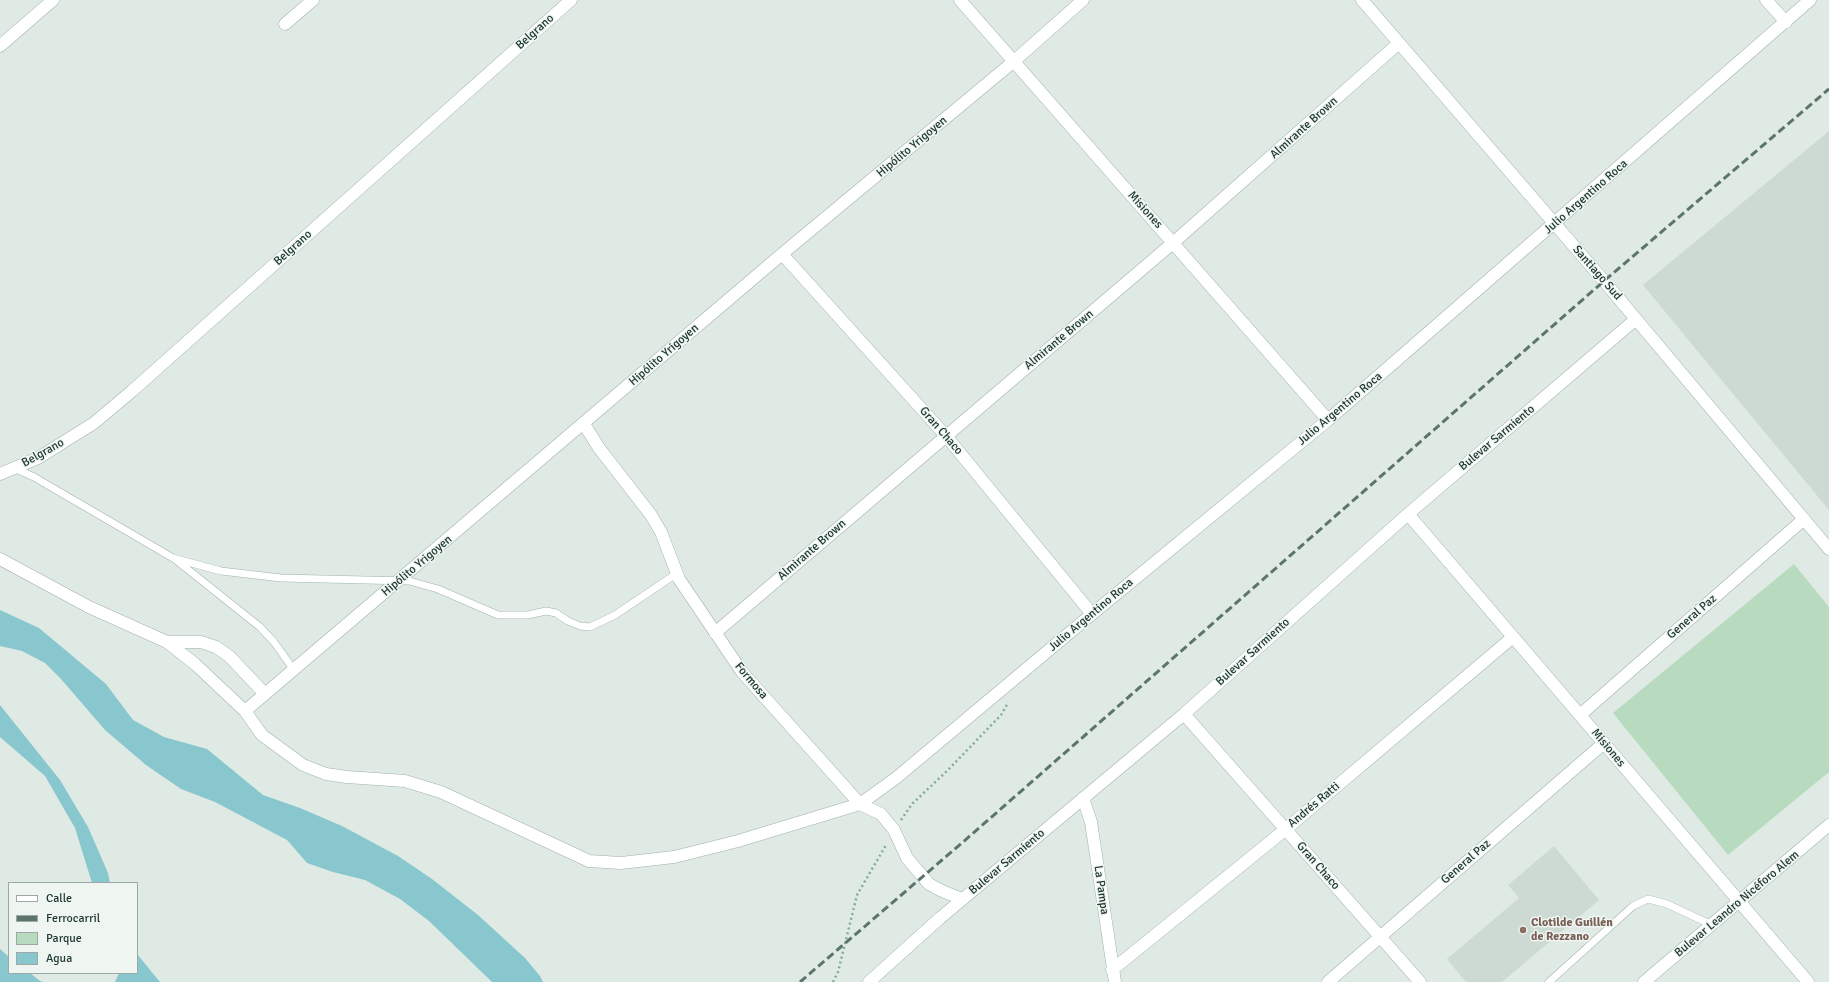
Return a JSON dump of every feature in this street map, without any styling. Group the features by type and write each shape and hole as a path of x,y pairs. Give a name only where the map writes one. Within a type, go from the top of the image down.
{"street":[{"path":"0,46 53,0"},
{"path":"285,24 313,0"},
{"name":"Belgrano","path":"0,474 38,458 94,423 132,391 571,0"},
{"name":"Misiones","path":"960,0 1013,62 1174,242 1328,420"},
{"name":"Hipólito Yrigoyen","path":"245,711 782,254 1013,62 1084,0"},
{"name":"Santiago Sud","path":"1362,0 1636,319 1829,549"},
{"path":"1766,0 1786,22"},
{"name":"Julio Argentino Roca","path":"167,642 196,664 245,711 262,735 303,765 326,774 348,778 405,781 441,792 589,862 621,863 674,857 860,804 896,778 1092,614 1328,420 1810,0"},
{"name":"Almirante Brown","path":"715,633 1174,242 1399,43"},
{"name":"Gran Chaco","path":"782,254 946,436 1092,614"},
{"name":"Bulevar Sarmiento","path":"869,982 962,899 1184,714 1408,514 1636,319"},
{"name":"Formosa","path":"584,424 599,448 651,515 661,532 676,574 742,672 860,804 881,814 894,830 907,858 929,884 962,899"},
{"name":"Misiones","path":"1408,514 1808,982"},
{"name":"General Paz","path":"1580,715 1804,519"},
{"path":"0,559 89,607 167,642 201,642 216,647 230,656 265,694"},
{"name":"Andrés Ratti","path":"1113,976 1513,637"},
{"name":"Gran Chaco","path":"1184,714 1420,982"},
{"name":"General Paz","path":"1328,982 1604,743"},
{"name":"La Pampa","path":"1083,798 1092,822 1113,976"},
{"name":"Bulevar Leandro Nicéforo Alem","path":"1644,982 1739,903 1829,825"}],"lane":[{"path":"14,468 34,477 173,558 260,627 274,642 294,670"},
{"path":"173,558 221,570 281,578 410,581 438,589 498,615 528,614 546,611 556,613 568,621 580,626 590,627 615,615 676,574"},
{"path":"1549,982 1633,906 1648,899 1667,904 1712,925"}],"path":[{"path":"833,982 838,972 857,895 894,830 912,804 948,770 1001,715 1009,702"}],"shaded area":[{"path":"1829,131 1829,510 1643,285"},
{"name":"Clotilde Guillén de Rezzano","path":"1554,846 1599,900 1502,982 1466,982 1447,959 1519,898 1508,885"}],"green space":[{"path":"1794,564 1829,607 1829,772 1728,855 1613,713"}],"water":[{"path":"0,610 39,628 106,684 133,720 164,737 207,749 263,795 300,808 342,826 398,856 432,879 478,915 525,958 543,982 492,982 429,921 400,899 365,880 333,872 307,863 287,840 215,802 181,789 146,765 105,730 61,679 45,663 22,651 0,646"},
{"path":"0,705 60,780 88,827 108,873 110,882 92,882 75,828 45,776 0,737"},
{"path":"0,949 8,956 8,974 31,974 40,981 44,982 0,982"},
{"path":"138,955 160,982 115,982 119,974 138,974"}],"railway":[{"path":"800,982 963,842 1604,281 1829,89"}],"place":[{"name":"Clotilde Guillén de Rezzano","path":"1523,930"}]}
